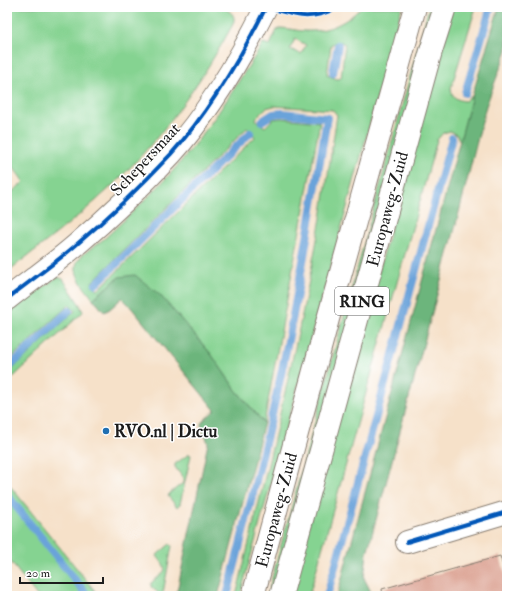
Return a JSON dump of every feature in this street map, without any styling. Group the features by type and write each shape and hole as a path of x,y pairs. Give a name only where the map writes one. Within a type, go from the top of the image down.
{"main road":[{"name":"Schepersmaat","path":"7,299 76,244 130,196 171,154 199,119 223,85 246,46 266,7"},
{"name":"Europaweg-Zuid","path":"253,596 415,7"},
{"name":"Europaweg-Zuid","path":"281,596 431,51 445,7"},
{"path":"407,542 507,512"}],"green space":[{"path":"7,7 221,7 234,16 234,22 221,46 184,103 141,156 112,186 83,212 7,272 7,196 24,182 7,159"},
{"path":"361,7 402,7 240,596 236,596 278,423 297,337 321,216 337,115 333,110 274,106 266,108 256,118 257,121 265,127 273,119 281,118 320,122 264,423 236,390 211,354 160,296 119,277 93,299 77,275 76,264 87,251 116,228 174,170 210,124 263,43 270,45 277,30 280,28 286,28 302,31 321,30 343,22","holes":["295,39 306,45 301,54 290,49","341,42 345,44 341,78 337,79 327,75 331,45","247,128 255,137 98,290 93,286 92,282"]},
{"path":"429,7 437,7 274,596 267,596"},
{"path":"452,7 476,7 451,88 453,96 459,100 465,101 472,96 460,142 457,135 450,131 443,133 437,140 309,596 289,596"},
{"path":"499,7 507,7 507,50 486,106 454,232 367,553 364,578 373,596 337,596 472,96"},
{"path":"135,275 160,295 211,354 236,390 264,423 218,596 176,596 208,443 201,423 215,410 122,298 110,309 104,312 93,299 119,277"},
{"path":"57,277 63,279 83,312 7,383 7,374 75,311 69,305 7,362 7,315"},
{"path":"189,454 191,455 180,504 177,507 168,496 183,483 183,478 175,467 175,464"},
{"path":"7,482 99,596 37,596 7,557"},
{"path":"170,544 172,546 163,593 161,595 151,587 151,583 160,576 165,568 157,556"}],"building":[{"path":"500,556 507,580 507,596 383,596 382,589"}],"waterway":[{"path":"465,93 491,7"},
{"path":"333,73 338,45"},
{"path":"227,596 267,437 293,318 327,118 282,113 273,114 262,121"},
{"path":"96,284 250,133"},
{"path":"327,596 452,138"},
{"path":"7,369 69,311"},
{"path":"7,495 88,596"}],"cycle path":[{"path":"7,299 59,259 88,234 125,201 171,154 199,120 223,84 246,46 266,7"},
{"path":"267,7 286,13 303,16 319,15 338,7"},
{"path":"407,542 507,512"}],"place":[{"name":"RVO.nl | Dictu","path":"106,431"}]}
